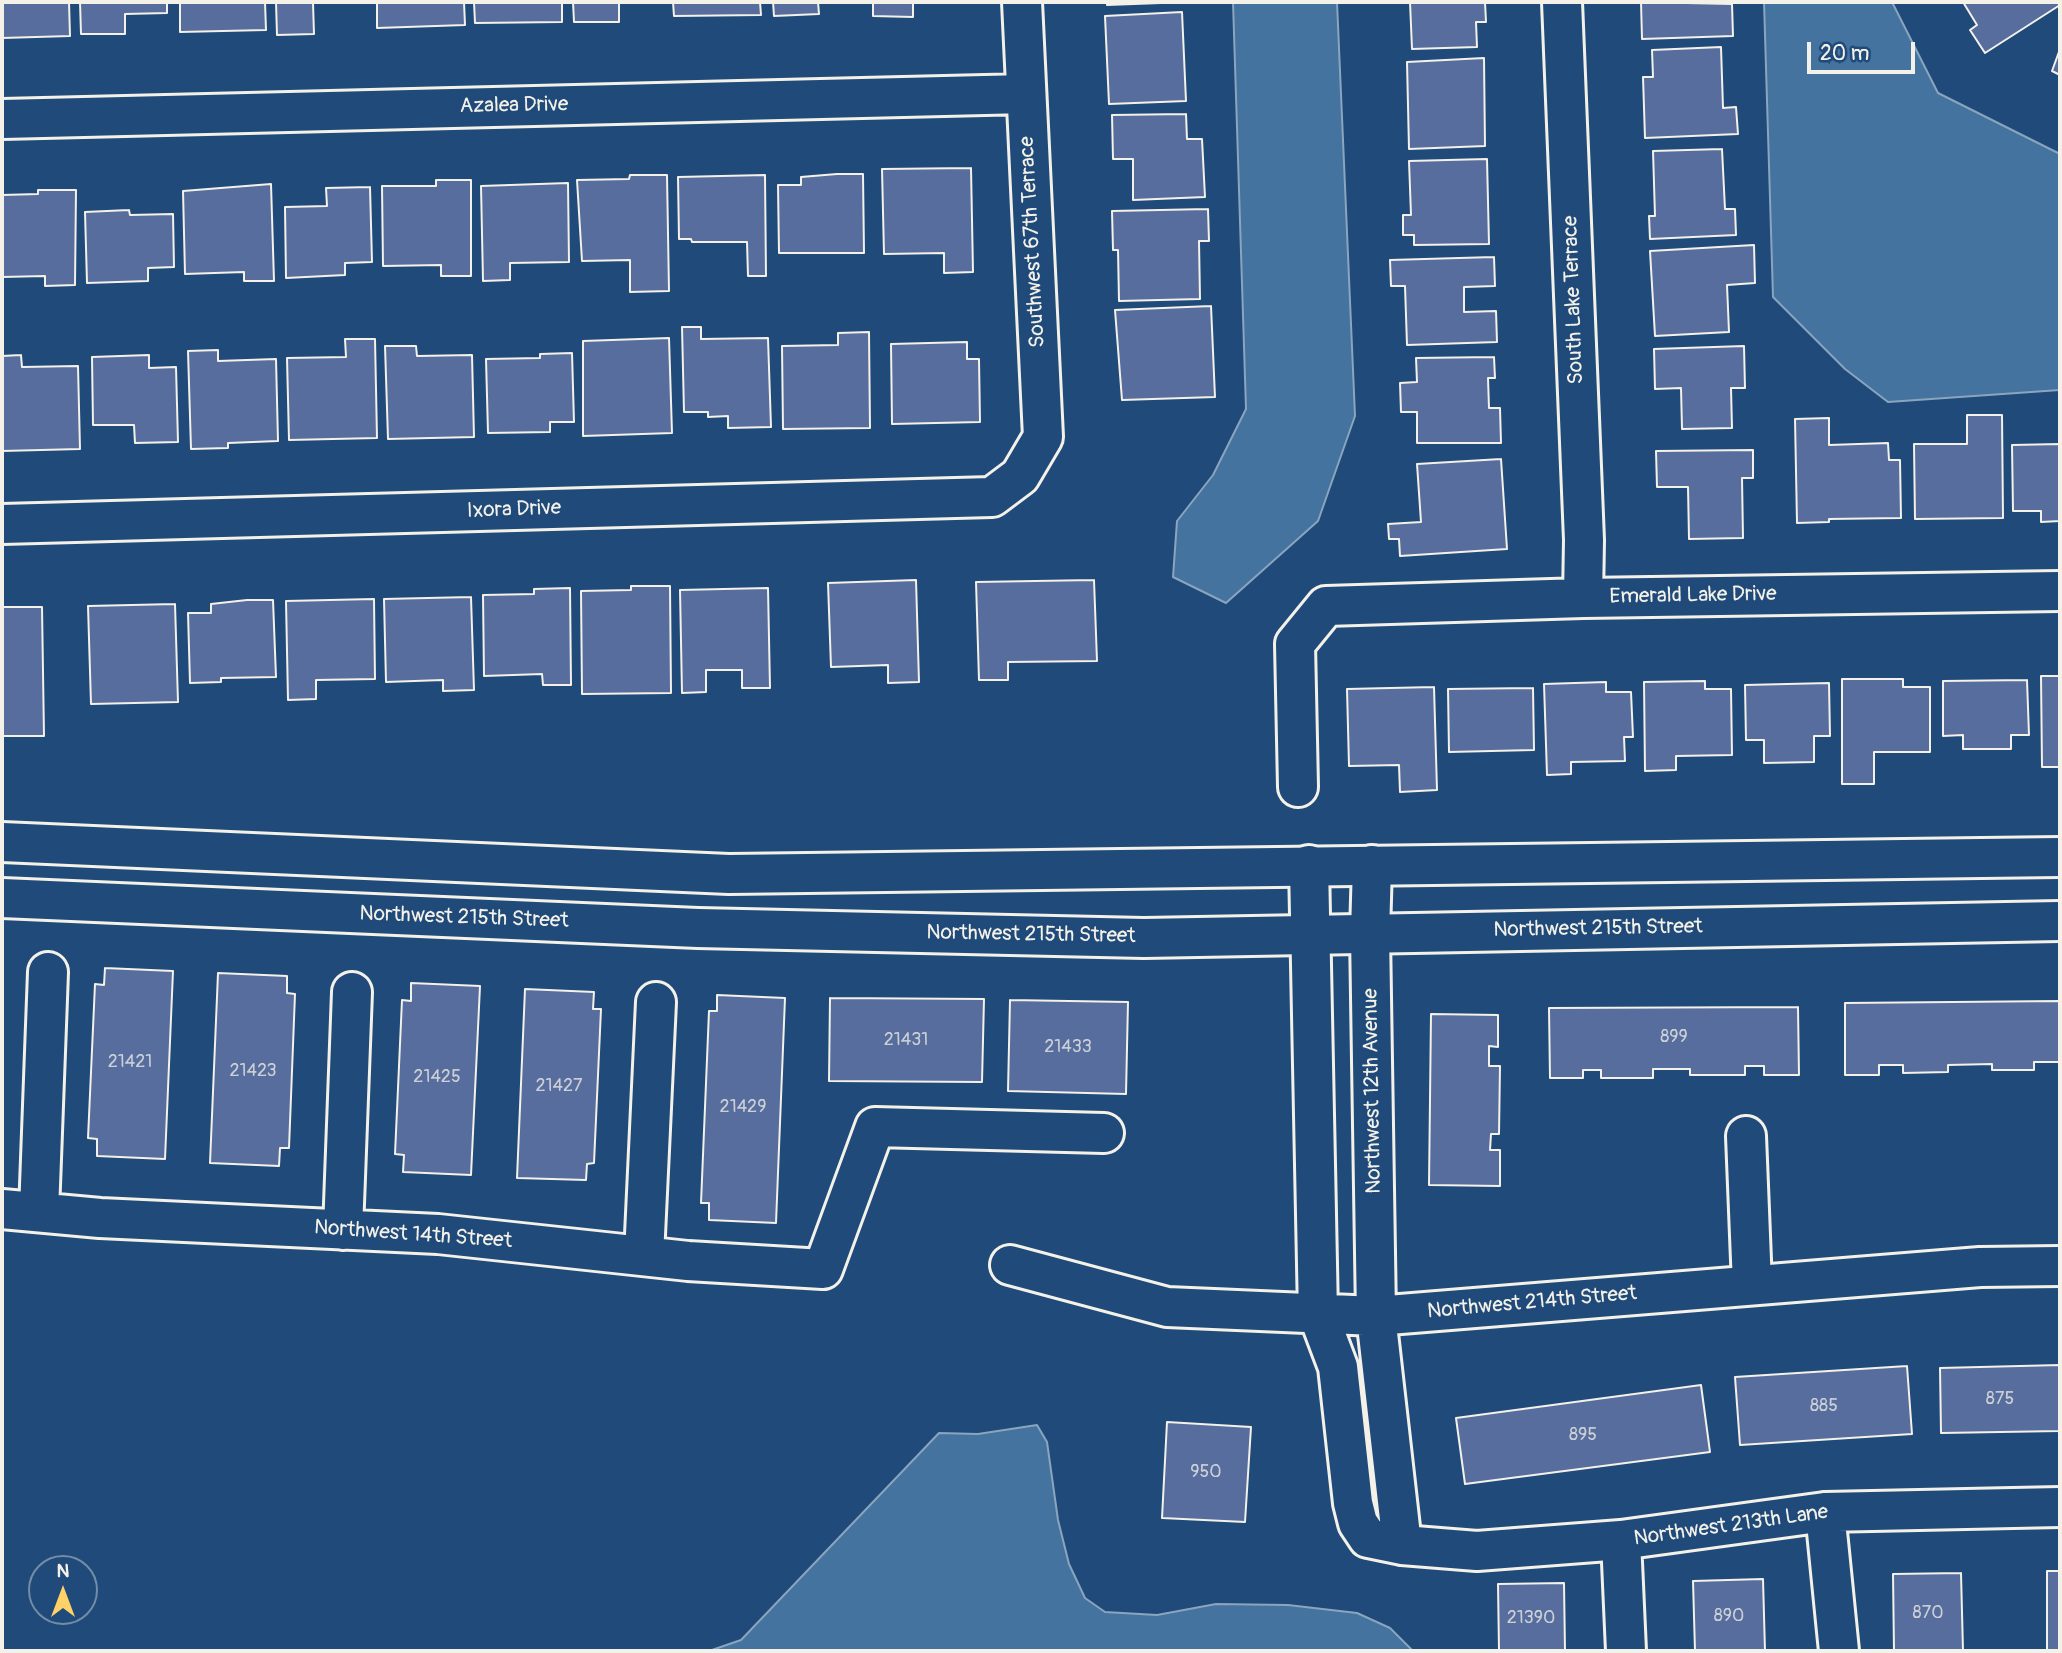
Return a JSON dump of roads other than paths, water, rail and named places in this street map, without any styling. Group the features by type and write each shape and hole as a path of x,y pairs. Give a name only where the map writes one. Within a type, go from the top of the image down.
{"street":[{"name":"Southwest 67th Terrace","path":"1020,476 1043,438 1022,2"},
{"name":"South Lake Terrace","path":"1562,2 1584,540 1583,598"},
{"name":"Azalea Drive","path":"2,118 1026,94"},
{"name":"Ixora Drive","path":"2,524 992,497 1020,476"},
{"name":"Emerald Lake Drive","path":"1298,787 1295,644 1326,606 1583,598 2060,591"},
{"path":"2,842 729,874 2060,857"},
{"path":"1309,865 1318,1314"},
{"name":"Northwest 12th Avenue","path":"1373,865 1370,933 1376,1317"},
{"name":"Northwest 215th Street","path":"2,898 698,928 1144,938 2060,921"},
{"path":"20,1211 48,972"},
{"path":"343,1230 352,992"},
{"path":"644,1256 656,1002"},
{"name":"Northwest 14th Street","path":"20,1211 438,1234 644,1256 823,1269 875,1127 1104,1133"},
{"path":"1746,1136 1752,1285"},
{"name":"Northwest 214th Street","path":"1010,1265 1167,1307 1376,1317 1980,1267 2060,1266"},
{"name":"Northwest 213th Lane","path":"1318,1314 1338,1367 1358,1523 1368,1538 1402,1545 1477,1551 1621,1540 1825,1511 2060,1507"},
{"path":"1376,1317 1402,1545"},
{"path":"1825,1511 1839,1651"},
{"path":"1621,1540 1626,1651"}],"water":[{"path":"1233,2 1337,2 1355,416 1318,521 1226,603 1173,577 1177,521 1213,475 1246,409"},
{"path":"1764,2 1892,2 1938,93 2060,154 2060,390 1888,402 1845,369 1773,297"},
{"path":"1037,1425 1047,1442 1058,1520 1069,1564 1085,1598 1105,1612 1157,1615 1216,1604 1288,1605 1357,1613 1390,1628 1413,1651 709,1651 741,1640 939,1433 978,1434"}]}
